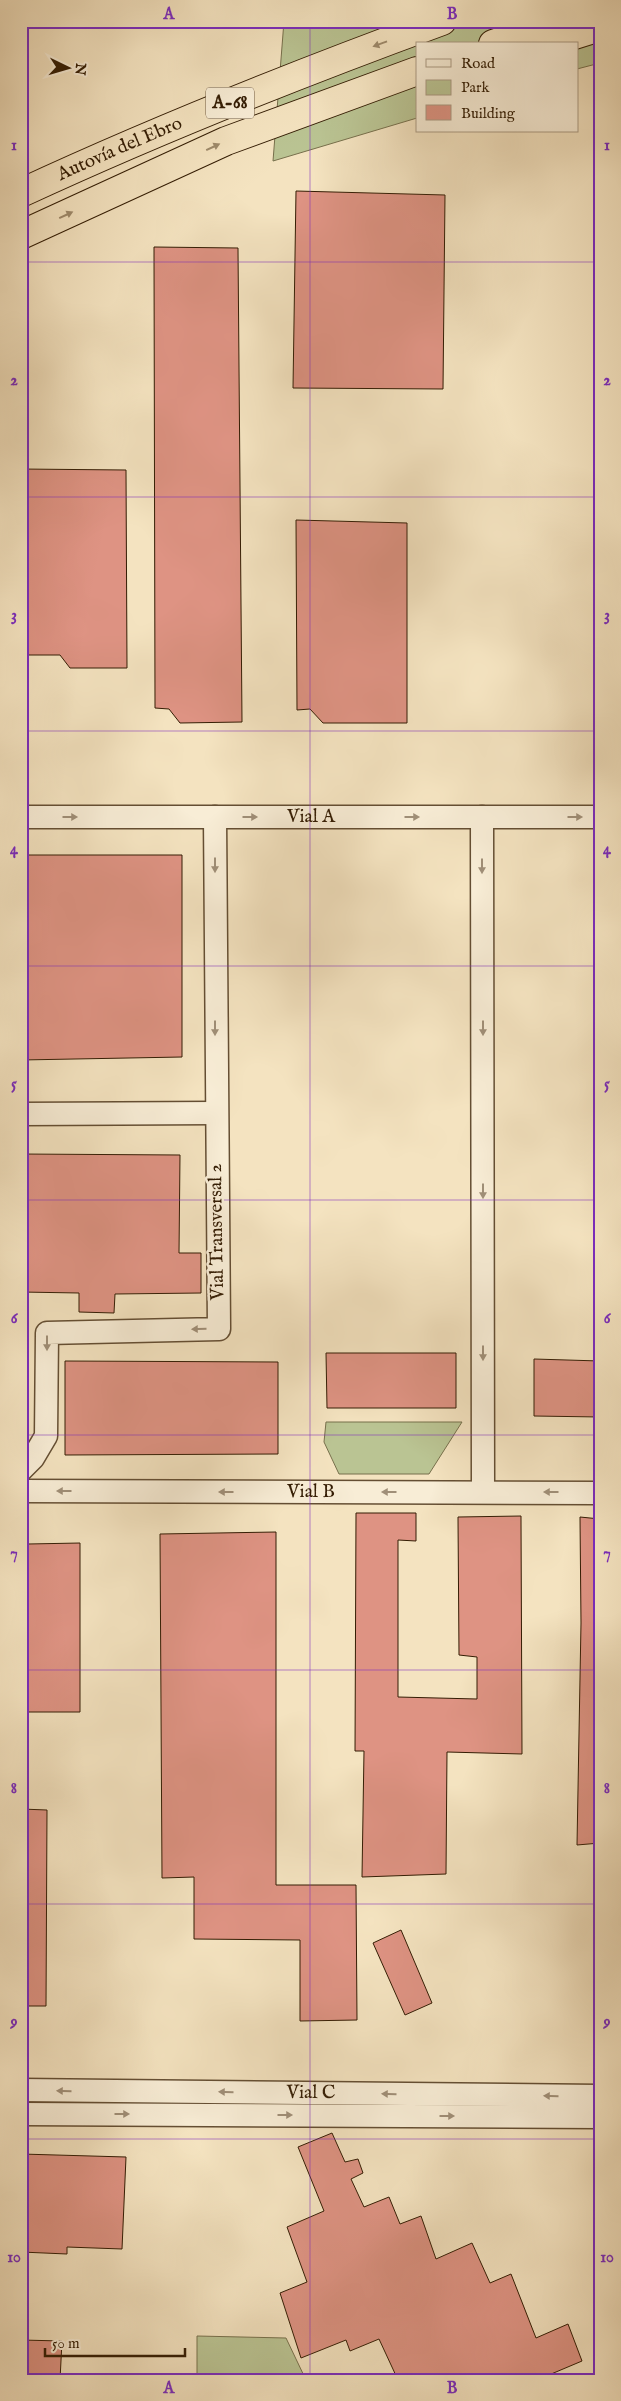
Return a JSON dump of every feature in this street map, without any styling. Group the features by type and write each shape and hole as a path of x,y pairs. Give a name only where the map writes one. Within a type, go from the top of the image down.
{"highway":[{"name":"Autovía del Ebro","path":"21,193 90,161 327,63 442,21"},
{"path":"499,42 560,21"},
{"path":"552,42 600,26"},
{"path":"21,172 164,110 247,78 327,63"},
{"name":"Autovía del Ebro","path":"21,235 226,141 416,71"},
{"path":"280,121 340,116 416,88"}],"street":[{"name":"Vial A","path":"21,817 600,817"},
{"name":"Vial Transversal 2","path":"21,1470 33,1458 46,1436 47,1333 218,1329 215,817"},
{"path":"482,817 483,1492"},
{"path":"21,1114 216,1113"},
{"name":"Vial B","path":"21,1491 600,1493"},
{"name":"Vial C","path":"21,2090 600,2096"},
{"name":"Vial C","path":"21,2114 600,2117"}],"green space":[{"path":"284,21 600,21 600,63 578,69 578,42 416,42 416,118 273,161"},
{"path":"326,1422 462,1422 429,1474 339,1474 324,1442"},
{"path":"197,2336 286,2338 306,2380 197,2380"}],"building":[{"path":"296,191 445,195 443,389 293,388"},
{"path":"154,247 238,248 242,722 180,723 169,709 155,708"},
{"path":"21,469 126,470 127,668 70,668 60,655 21,655"},
{"path":"296,520 407,523 407,723 323,723 310,709 297,710"},
{"path":"21,855 182,855 182,1057 21,1060"},
{"path":"21,1154 180,1155 179,1253 201,1253 201,1293 115,1294 114,1313 79,1312 79,1293 21,1292"},
{"path":"326,1353 456,1353 456,1408 327,1408"},
{"path":"534,1359 600,1361 600,1417 534,1416"},
{"path":"65,1361 278,1362 278,1454 65,1455"},
{"path":"356,1513 416,1513 416,1541 398,1540 398,1697 477,1699 477,1657 459,1655 458,1517 521,1516 522,1754 447,1752 446,1874 362,1877 364,1751 355,1751"},
{"path":"580,1517 600,1519 600,1843 577,1845 581,1623"},
{"path":"276,1532 276,1885 356,1885 357,2020 300,2021 300,1940 194,1939 194,1877 162,1878 160,1534"},
{"path":"80,1543 80,1712 25,1712 28,1544"},
{"path":"21,1809 47,1810 46,2006 21,2006"},
{"path":"401,1930 432,2003 405,2015 373,1943"},
{"path":"332,2133 345,2162 358,2159 363,2173 351,2179 364,2207 389,2197 400,2224 421,2216 436,2259 472,2243 490,2283 511,2274 536,2338 568,2324 582,2361 537,2380 398,2380 379,2339 350,2351 346,2340 301,2358 280,2293 307,2282 287,2227 324,2211 298,2147"},
{"path":"21,2154 126,2157 122,2249 67,2247 67,2254 21,2252"},
{"path":"21,2340 62,2341 60,2380 21,2380"}]}
